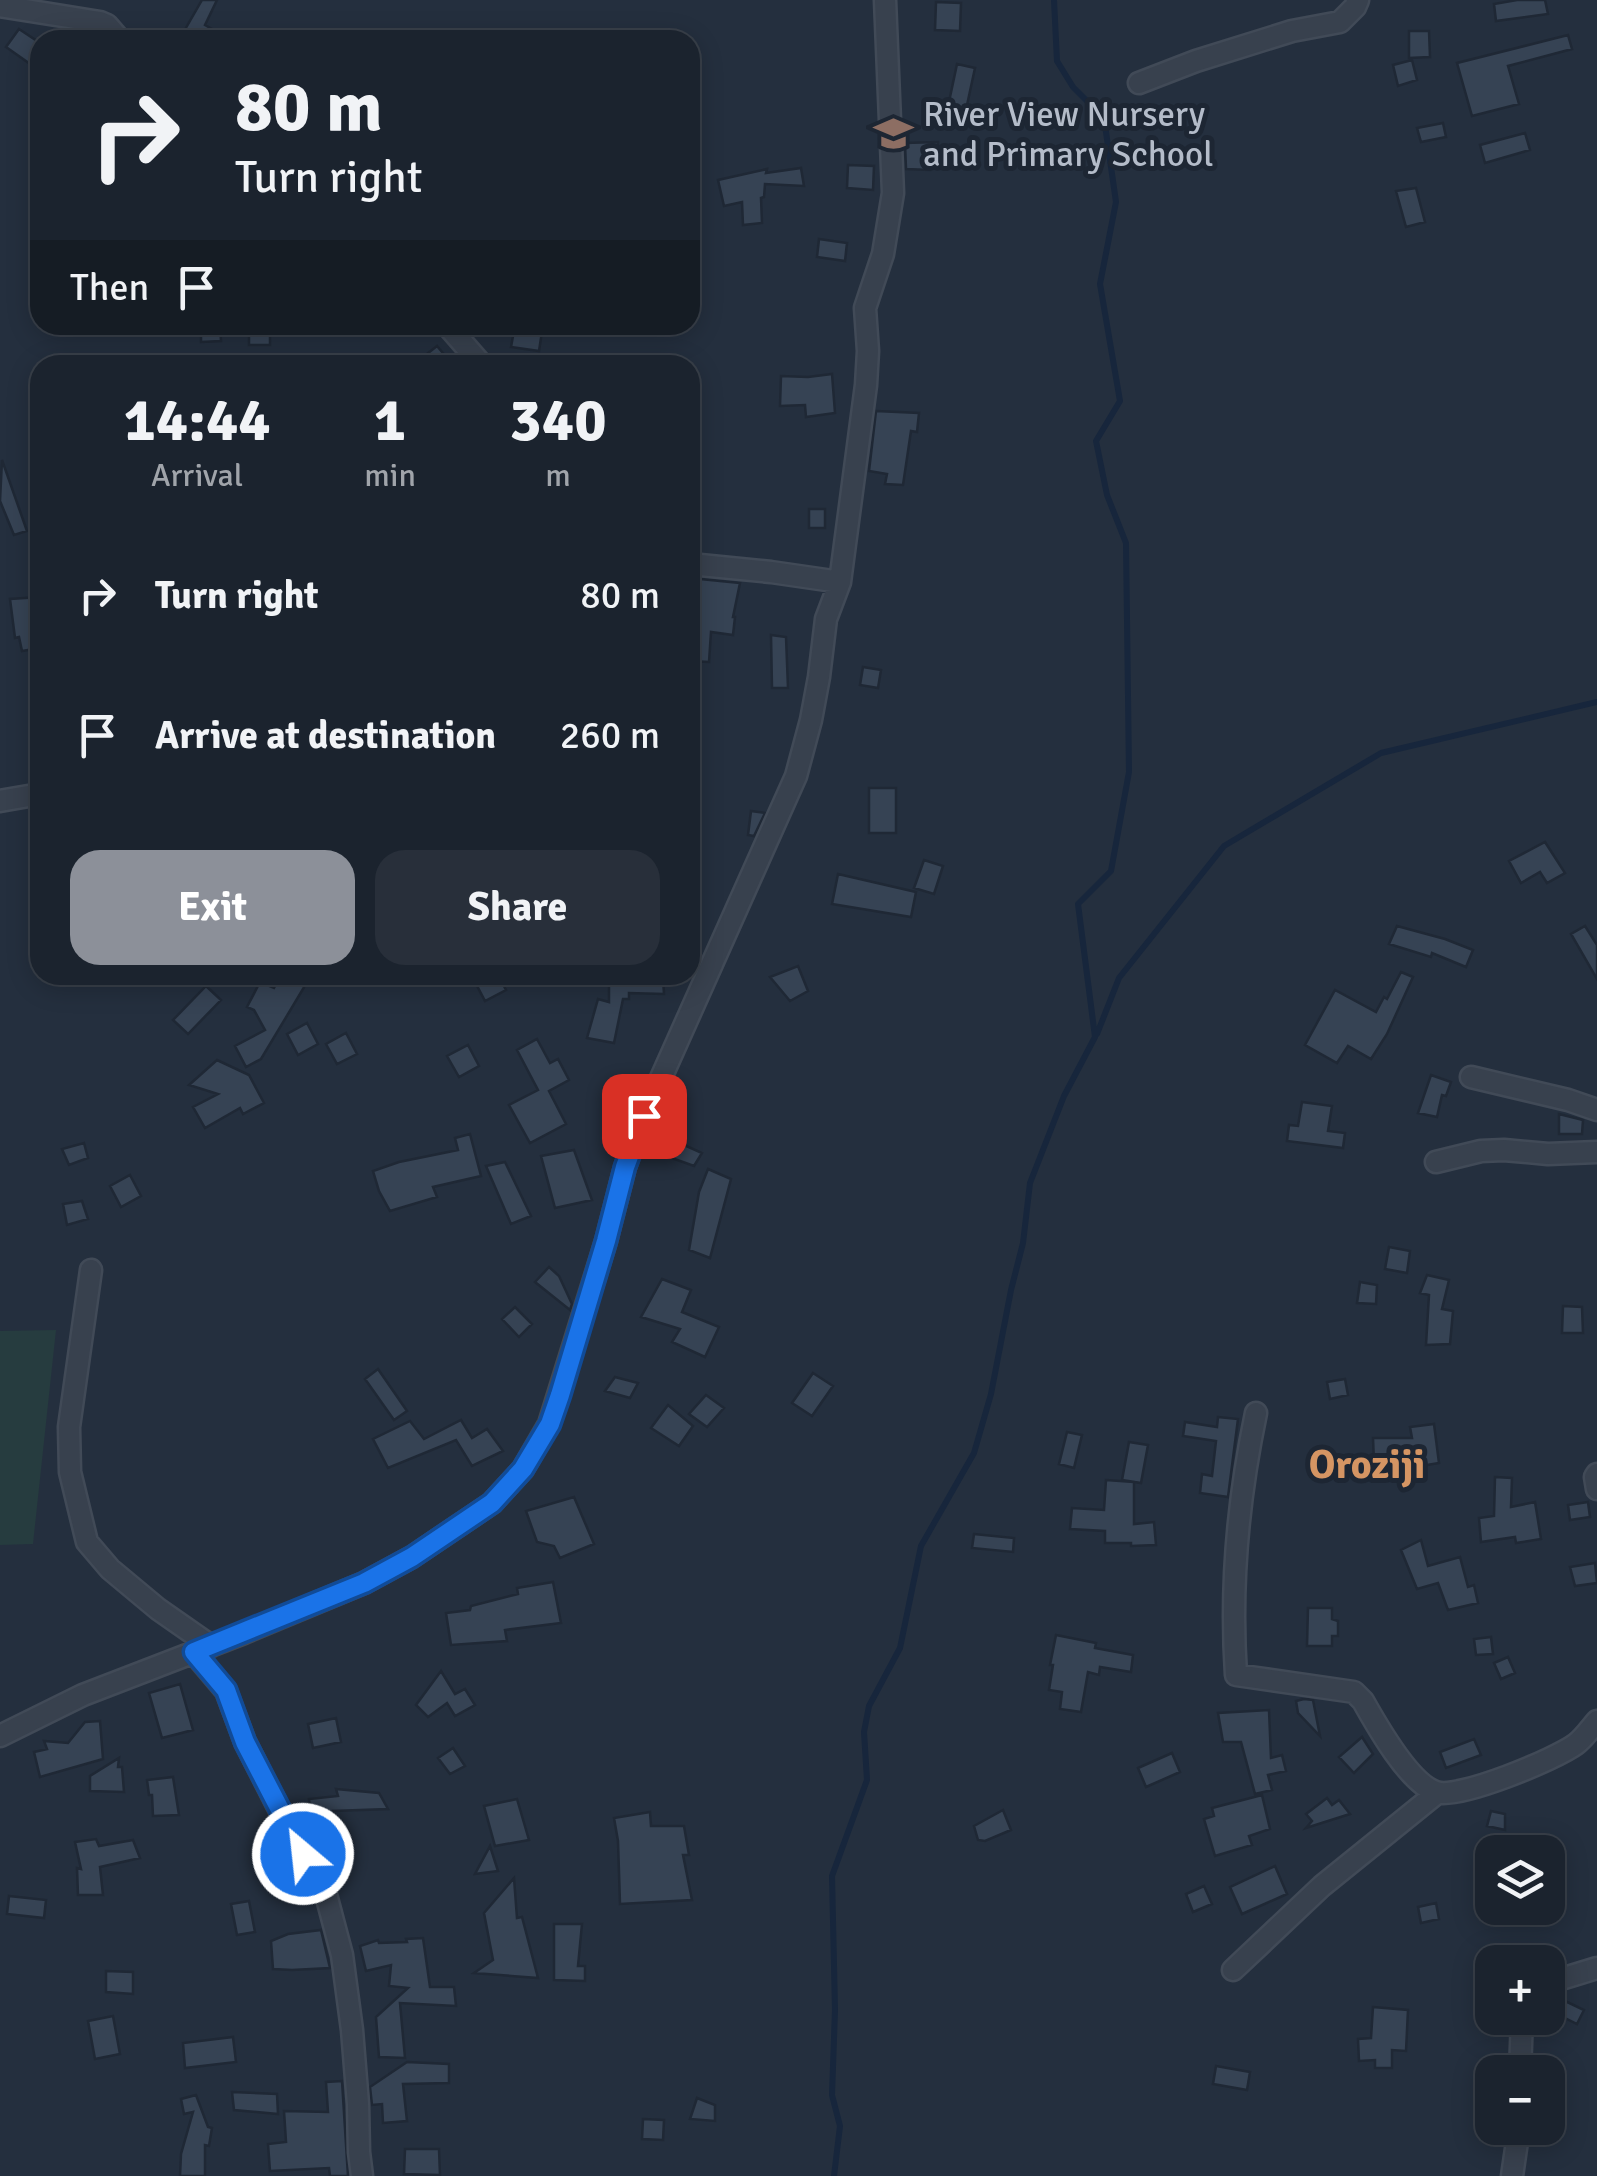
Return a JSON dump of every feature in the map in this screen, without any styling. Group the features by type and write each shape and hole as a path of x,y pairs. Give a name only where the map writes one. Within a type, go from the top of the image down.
{"street":[{"path":"0,1736 83,1695 364,1583 412,1557 492,1503 523,1469 550,1424 625,1167 644,1116 796,776 811,720 826,619 840,582 866,385 865,308 883,254 892,193 886,0"},
{"path":"1139,83 1292,31 1340,22 1358,0"},
{"path":"0,6 100,22 110,30"},
{"path":"456,335 473,355"},
{"path":"700,565 840,582"},
{"path":"0,801 30,796"},
{"path":"1471,1078 1597,1110"},
{"path":"1436,1162 1504,1150 1548,1154 1597,1152"},
{"path":"91,1270 69,1427 70,1472 87,1542 110,1569 202,1649 226,1690 245,1742 292,1837 321,1880 342,1956 356,2076 362,2176"},
{"path":"1256,1413 1245,1468 1236,1553 1236,1675 1354,1692 1364,1701 1412,1775 1437,1793"},
{"path":"1597,1474 1597,1489"},
{"path":"1233,1970 1322,1886 1437,1793 1459,1791 1543,1764 1577,1743 1597,1721"},
{"path":"1565,1978 1597,1968"},
{"path":"1512,2176 1516,2145"}],"green space":[{"path":"56,1330 33,1544 0,1545 0,1331"}],"building":[{"path":"202,0 217,0 205,25 211,30 185,30"},
{"path":"1545,0 1548,14 1496,21 1494,4"},
{"path":"936,2 961,3 960,31 935,30"},
{"path":"19,29 30,36 30,64 6,47"},
{"path":"1409,31 1429,31 1430,57 1409,58"},
{"path":"1568,35 1572,49 1508,66 1519,104 1472,116 1457,63"},
{"path":"1412,60 1417,80 1398,86 1393,65"},
{"path":"957,64 975,68 964,119 946,116"},
{"path":"1443,123 1446,137 1421,142 1417,128"},
{"path":"1525,133 1530,150 1485,163 1480,145"},
{"path":"938,142 938,157 930,157 930,170 906,169 905,143"},
{"path":"848,165 874,166 873,190 847,188"},
{"path":"801,168 804,186 765,184 762,223 743,225 742,202 724,206 718,180 767,169 766,173"},
{"path":"1416,188 1425,222 1406,227 1396,191"},
{"path":"819,239 847,243 845,261 817,257"},
{"path":"201,335 221,335 221,341 201,342"},
{"path":"249,335 270,335 270,345 249,345"},
{"path":"513,335 541,335 539,351 511,347"},
{"path":"437,346 445,355 426,355"},
{"path":"832,374 835,413 806,417 805,405 780,406 781,376"},
{"path":"876,411 919,413 917,432 911,431 903,485 885,484 887,474 869,471"},
{"path":"2,460 27,531 14,535 0,501"},
{"path":"809,509 825,509 825,528 809,528"},
{"path":"700,579 740,583 733,635 711,632 709,662 700,662"},
{"path":"30,598 30,650 22,651 19,637 15,638 10,599"},
{"path":"771,635 786,637 788,688 772,688"},
{"path":"863,667 881,670 878,688 860,685"},
{"path":"869,788 896,788 896,833 869,833"},
{"path":"751,811 765,813 754,836 748,835"},
{"path":"1545,842 1565,873 1547,883 1540,872 1521,883 1509,861"},
{"path":"924,860 943,866 934,894 914,888"},
{"path":"838,874 916,892 911,917 832,904"},
{"path":"1397,926 1473,950 1466,967 1432,953 1431,957 1389,944"},
{"path":"1585,926 1597,945 1597,979 1571,934"},
{"path":"798,966 808,991 790,1001 770,977"},
{"path":"1401,972 1413,977 1371,1059 1348,1046 1337,1063 1305,1045 1335,990 1376,1012"},
{"path":"258,985 274,988 305,985 261,1059 246,1067 235,1046 265,1030 254,1010 247,1007"},
{"path":"477,985 503,985 506,990 485,1001"},
{"path":"609,985 663,985 664,994 629,993 629,999 623,999 614,1043 587,1038 598,999 609,1002"},
{"path":"206,986 221,1000 188,1034 173,1020"},
{"path":"307,1023 318,1044 298,1055 287,1034"},
{"path":"346,1033 357,1054 337,1064 326,1044"},
{"path":"537,1039 550,1063 558,1059 569,1080 549,1091 566,1124 530,1143 509,1105 538,1090 517,1050"},
{"path":"468,1045 479,1066 459,1077 447,1056"},
{"path":"217,1060 249,1075 264,1103 243,1114 240,1108 205,1128 193,1107 218,1094 189,1085"},
{"path":"1431,1075 1451,1082 1446,1096 1442,1095 1437,1117 1418,1113"},
{"path":"1302,1102 1332,1106 1328,1131 1345,1133 1343,1148 1287,1141 1289,1125 1298,1126"},
{"path":"1559,1114 1583,1120 1582,1134 1559,1134"},
{"path":"470,1134 481,1176 433,1187 437,1197 390,1211 373,1171 458,1150 455,1138"},
{"path":"662,1135 702,1153 694,1166 655,1152"},
{"path":"84,1143 88,1158 69,1165 62,1149"},
{"path":"574,1150 592,1200 555,1208 541,1156"},
{"path":"505,1162 531,1216 511,1224 486,1166"},
{"path":"708,1169 731,1179 710,1258 689,1250 699,1192"},
{"path":"130,1175 141,1196 121,1207 110,1186"},
{"path":"82,1201 88,1219 67,1225 63,1204"},
{"path":"1389,1247 1410,1251 1407,1273 1385,1269"},
{"path":"549,1267 559,1276 572,1304 570,1310 535,1282"},
{"path":"1427,1275 1449,1280 1442,1309 1453,1311 1450,1344 1426,1345 1429,1295 1420,1293"},
{"path":"662,1279 691,1290 682,1312 719,1327 705,1357 672,1342 680,1329 641,1317"},
{"path":"1360,1282 1377,1285 1376,1304 1357,1303"},
{"path":"1563,1306 1582,1307 1583,1333 1562,1333"},
{"path":"515,1307 532,1324 519,1337 502,1319"},
{"path":"378,1369 407,1411 394,1420 365,1379"},
{"path":"813,1373 833,1386 812,1416 792,1403"},
{"path":"615,1377 638,1383 630,1398 605,1391"},
{"path":"1345,1379 1348,1395 1330,1399 1327,1382"},
{"path":"706,1395 724,1408 707,1427 689,1414"},
{"path":"668,1405 693,1426 679,1446 651,1428"},
{"path":"1218,1417 1238,1419 1228,1497 1200,1493 1202,1474 1212,1476 1216,1441 1183,1436 1185,1422 1217,1427"},
{"path":"461,1420 472,1438 487,1429 503,1451 472,1466 456,1440 388,1468 373,1439 410,1421 424,1439"},
{"path":"1434,1424 1439,1463 1415,1467 1414,1463 1374,1463 1373,1438 1412,1438 1410,1427"},
{"path":"1067,1432 1082,1435 1074,1468 1059,1464"},
{"path":"1129,1442 1148,1445 1141,1483 1122,1480"},
{"path":"1495,1477 1512,1478 1511,1507 1535,1502 1541,1539 1516,1543 1515,1537 1481,1542 1479,1518 1494,1516"},
{"path":"1106,1480 1134,1482 1134,1524 1154,1522 1156,1545 1105,1543 1105,1531 1070,1529 1072,1508 1104,1510"},
{"path":"574,1497 594,1544 560,1558 554,1546 537,1542 526,1511"},
{"path":"1588,1502 1590,1517 1570,1520 1568,1505"},
{"path":"974,1534 1014,1538 1013,1552 972,1548"},
{"path":"1421,1540 1428,1566 1460,1557 1468,1587 1474,1585 1478,1603 1448,1610 1438,1583 1417,1589 1401,1550"},
{"path":"1595,1563 1597,1583 1575,1586 1570,1567"},
{"path":"553,1582 561,1623 505,1630 507,1641 451,1645 446,1613 470,1610 471,1606 518,1594 517,1588"},
{"path":"1308,1608 1332,1608 1332,1619 1338,1621 1338,1636 1332,1636 1332,1646 1307,1646"},
{"path":"1056,1635 1133,1655 1131,1672 1100,1667 1099,1675 1088,1672 1081,1712 1060,1709 1062,1692 1049,1690"},
{"path":"1491,1637 1493,1654 1476,1655 1474,1639"},
{"path":"1508,1657 1515,1673 1501,1679 1494,1663"},
{"path":"441,1671 455,1694 465,1689 475,1705 455,1716 447,1703 428,1717 416,1705"},
{"path":"180,1684 193,1730 162,1738 149,1693"},
{"path":"1313,1700 1320,1736 1298,1713 1296,1701"},
{"path":"1269,1710 1271,1758 1282,1755 1286,1771 1268,1775 1272,1790 1255,1794 1241,1742 1223,1742 1218,1713"},
{"path":"336,1718 341,1742 313,1748 308,1724"},
{"path":"100,1721 103,1759 40,1777 34,1752 47,1749 44,1741 68,1743 85,1722"},
{"path":"1362,1737 1373,1754 1354,1773 1339,1757"},
{"path":"1474,1739 1481,1755 1446,1768 1440,1752"},
{"path":"453,1748 465,1766 450,1774 438,1758"},
{"path":"1172,1753 1180,1772 1146,1787 1138,1768"},
{"path":"119,1758 124,1792 90,1791 90,1776"},
{"path":"173,1777 179,1815 153,1816 147,1780"},
{"path":"336,1789 379,1793 388,1809 333,1811 336,1839 313,1841 309,1799 338,1796"},
{"path":"1262,1795 1270,1829 1249,1836 1252,1845 1215,1856 1204,1819 1214,1816 1212,1808"},
{"path":"1327,1798 1332,1805 1339,1800 1350,1814 1306,1828 1312,1821 1306,1814"},
{"path":"517,1799 529,1840 495,1846 484,1806"},
{"path":"1003,1810 1011,1830 978,1840 974,1826"},
{"path":"1491,1811 1505,1814 1505,1830 1487,1826"},
{"path":"650,1812 651,1826 684,1826 689,1855 683,1855 692,1900 620,1904 614,1818"},
{"path":"96,1839 99,1846 133,1840 140,1858 100,1867 103,1895 78,1895 77,1868 81,1869 75,1842"},
{"path":"490,1846 498,1871 475,1874"},
{"path":"1275,1866 1287,1894 1242,1914 1230,1887"},
{"path":"514,1878 517,1918 522,1917 538,1978 474,1973 493,1960 484,1913"},
{"path":"1204,1886 1212,1904 1193,1912 1186,1894"},
{"path":"9,1896 46,1900 44,1918 7,1914"},
{"path":"249,1901 255,1932 237,1935 231,1904"},
{"path":"1436,1903 1439,1919 1421,1923 1418,1907"},
{"path":"554,1924 582,1924 578,1966 585,1966 585,1981 554,1980"},
{"path":"321,1930 330,1968 273,1969 271,1941 288,1934"},
{"path":"423,1938 430,1987 454,1987 456,2006 400,2003 405,2058 379,2057 376,2017 408,1988 389,1986 391,1965 366,1971 360,1946 378,1940 407,1942 406,1939"},
{"path":"106,1971 133,1972 133,1994 106,1992"},
{"path":"1565,2001 1584,2010 1577,2024 1565,2018"},
{"path":"1373,2007 1408,2010 1406,2051 1392,2050 1392,2068 1375,2068 1375,2060 1359,2061 1358,2039 1371,2038"},
{"path":"113,2016 120,2054 95,2059 88,2021"},
{"path":"233,2037 236,2062 185,2068 183,2043"},
{"path":"407,2062 449,2064 449,2083 403,2084 407,2121 383,2123 382,2104 372,2105 370,2087"},
{"path":"1216,2066 1250,2072 1247,2090 1213,2084"},
{"path":"342,2081 348,2176 330,2176 329,2168 270,2171 268,2144 286,2142 284,2111 328,2112 326,2082"},
{"path":"232,2092 277,2094 278,2114 234,2110"},
{"path":"196,2095 208,2127 212,2128 209,2146 205,2145 205,2176 180,2176 181,2154 193,2112 184,2114 181,2099"},
{"path":"697,2098 715,2105 715,2121 690,2119"},
{"path":"643,2119 664,2120 663,2140 642,2139"},
{"path":"405,2149 439,2149 440,2175 404,2174"}],"waterway":[{"path":"834,2176 840,2126 832,2095 832,1876 867,1780 864,1732 869,1706 900,1648 921,1546 974,1453 991,1394 1023,1243 1030,1183 1064,1096 1095,1037 1078,904 1111,871 1129,772 1126,543 1107,495 1096,441 1120,401 1100,284 1116,202 1104,118 1073,87 1057,61 1054,0"},
{"path":"1097,1034 1119,978 1224,846 1381,753 1597,702"}],"place":[{"name":"River View Nursery and Primary School","path":"893,134"}],"district":[{"name":"Oroziji","path":"1367,1465"}],"route":[{"path":"303,1854 245,1742 226,1690 194,1652 364,1583 412,1557 492,1503 523,1469 550,1424 560,1395 625,1167 644,1116"}]}
